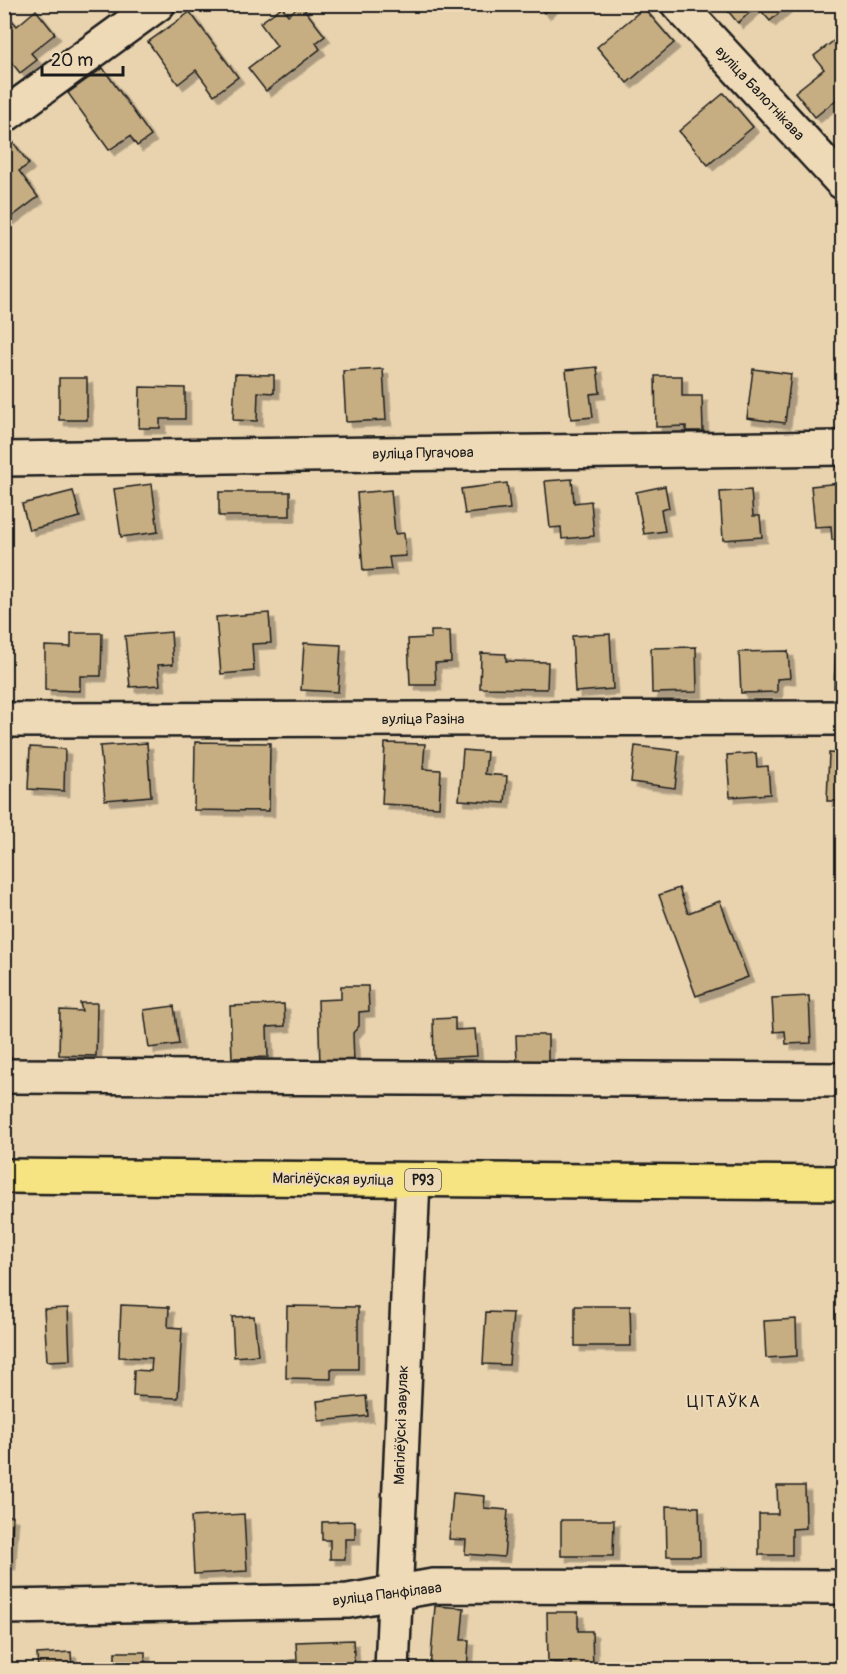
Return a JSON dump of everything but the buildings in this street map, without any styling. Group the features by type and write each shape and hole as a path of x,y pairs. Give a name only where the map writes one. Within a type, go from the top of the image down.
{"main road":[{"name":"Магілёўская вуліца","path":"4,1176 843,1183"}],"street":[{"path":"4,116 158,4"},
{"name":"вуліца Балотнікава","path":"678,4 843,182"},
{"name":"вуліца Пугачова","path":"4,459 843,448"},
{"name":"вуліца Разіна","path":"4,720 843,718"},
{"path":"4,1076 843,1080"},
{"name":"Магілёўскі завулак","path":"392,1670 412,1180"},
{"name":"вуліца Панфілава","path":"4,1607 348,1601 394,1591 433,1586 843,1587"}],"district":[{"name":"ЦІТАЎКА","path":"724,1401"}]}
